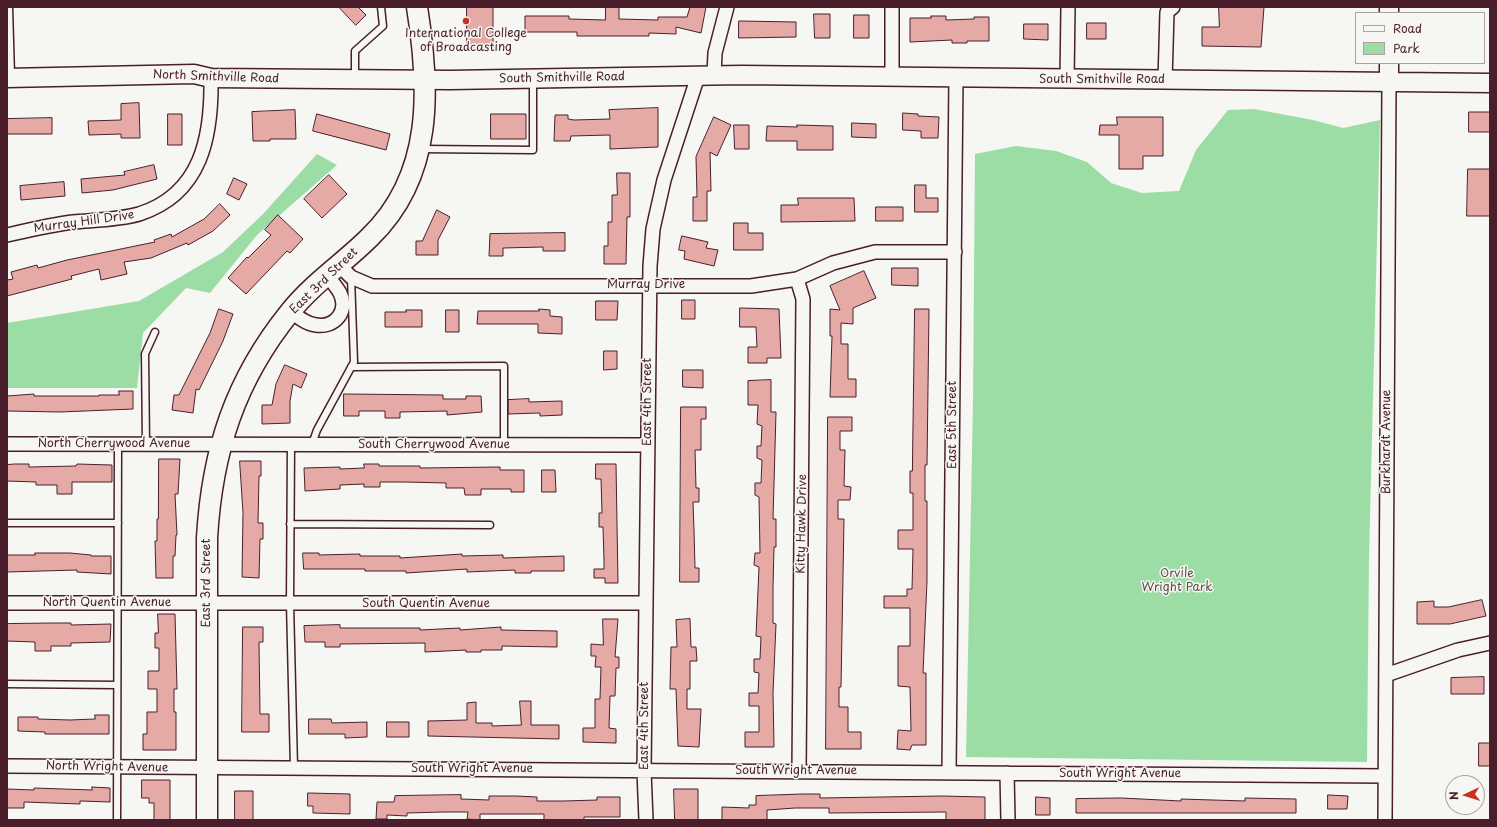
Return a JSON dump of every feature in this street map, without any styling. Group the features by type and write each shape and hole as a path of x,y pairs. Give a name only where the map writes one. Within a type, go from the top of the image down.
{"main road":[{"name":"East 3rd Street","path":"207,820 207,603 209,502 220,445 230,415 245,382 262,351 291,311 339,272 389,215 410,177 419,149 425,109 425,79 417,7"},
{"name":"Burkhardt Avenue","path":"1389,64 1389,83"},
{"name":"North Smithville Road","path":"9,77 194,74 211,78 425,79"},
{"name":"South Smithville Road","path":"425,79 706,76 956,77 1067,80 1490,83"}],"street":[{"name":"East 4th Street","path":"646,820 644,771 649,284 653,230 664,180 715,53 727,7"},
{"path":"892,7 892,77"},
{"path":"1067,80 1068,7"},
{"path":"1165,81 1167,12 1173,7"},
{"name":"East 5th Street","path":"949,772 956,77"},
{"name":"Murray Hill Drive","path":"7,235 70,222 139,214 168,199 191,176 205,147 209,131 211,78"},
{"name":"Burkhardt Avenue","path":"1385,820 1389,83"},
{"name":"Murray Drive","path":"339,272 372,286 649,284 751,286 797,279 833,263 875,252 955,252"},
{"path":"291,311 305,321 315,325 332,323 342,312 343,304 340,294 339,272"},
{"name":"Kitty Hawk Drive","path":"797,279 803,299 799,771"},
{"name":"North Cherrywood Avenue","path":"7,444 220,445"},
{"name":"South Cherrywood Avenue","path":"220,445 648,445"},
{"name":"North Quentin Avenue","path":"7,603 207,603"},
{"name":"South Quentin Avenue","path":"207,603 646,603"},
{"path":"1386,675 1458,650 1490,643"},
{"name":"North Wright Avenue","path":"7,766 207,768"},
{"name":"South Wright Avenue","path":"207,768 1385,776"},
{"path":"1007,773 1008,820"}],"lane":[{"path":"9,77 10,7"},
{"path":"356,79 355,51 383,26 381,7"},
{"path":"419,149 533,150 533,78"},
{"path":"312,444 317,430 354,362 339,272"},
{"path":"146,444 145,354 155,332"},
{"path":"351,367 504,366 504,445"},
{"path":"117,820 118,444"},
{"path":"290,444 290,604 294,769"},
{"path":"7,523 118,523"},
{"path":"290,524 490,525"},
{"path":"7,684 117,686"}],"green space":[{"name":"Orvile Wright Park","path":"1254,109 1313,120 1343,128 1380,120 1369,556 1367,762 966,757 973,401 975,154 1016,146 1056,151 1087,162 1111,183 1142,193 1179,191 1196,150 1228,110"},
{"path":"317,154 337,165 257,235 210,293 186,288 143,333 137,388 7,388 7,323 139,301 223,252 263,214"}],"building":[{"path":"339,7 358,7 366,15 356,25"},
{"path":"467,7 493,7 493,50 467,50"},
{"path":"606,7 619,7 619,19 658,20 658,17 687,17 690,7 706,7 701,33 676,27 676,34 649,33 649,36 577,36 577,32 525,32 525,16 569,16 569,19 605,20"},
{"path":"1219,7 1264,7 1261,47 1202,46 1202,27 1219,27"},
{"path":"814,14 830,14 830,38 815,38"},
{"path":"854,15 869,15 869,38 854,38"},
{"path":"931,16 946,16 946,20 989,17 989,41 967,41 967,43 952,43 952,40 910,42 910,18 931,18"},
{"path":"739,21 796,22 796,37 739,38"},
{"path":"1087,23 1106,23 1106,39 1087,39"},
{"path":"1024,24 1048,24 1048,40 1024,39"},
{"path":"139,103 140,138 121,138 121,134 89,135 88,121 121,120 121,104"},
{"path":"658,108 658,147 610,149 610,135 571,136 570,141 554,141 555,115 568,115 568,119 574,120 610,119 609,110"},
{"path":"295,110 296,139 270,139 270,141 253,141 252,112"},
{"path":"1469,112 1490,112 1490,132 1469,132"},
{"path":"903,113 918,114 918,116 939,117 938,138 921,138 921,131 903,130"},
{"path":"168,114 182,114 182,145 168,145"},
{"path":"317,114 390,134 386,150 313,131"},
{"path":"491,114 526,114 526,139 491,139"},
{"path":"714,117 731,125 717,156 710,152 711,191 707,191 707,221 693,221 693,197 697,197 696,157"},
{"path":"1117,117 1163,117 1163,156 1143,156 1143,169 1119,169 1119,135 1099,135 1100,125 1117,125"},
{"path":"52,118 52,134 7,134 7,119"},
{"path":"852,123 876,124 876,138 852,137"},
{"path":"734,125 749,125 749,149 735,149"},
{"path":"797,125 833,126 833,150 797,150 797,141 766,141 767,126 797,127"},
{"path":"154,165 157,179 113,190 82,193 81,179 125,175 124,172"},
{"path":"1468,169 1490,169 1490,216 1467,216"},
{"path":"617,173 630,173 630,217 627,217 626,264 604,264 604,246 608,246 608,222 612,222 612,195 617,195"},
{"path":"329,175 347,194 322,218 304,199"},
{"path":"234,178 247,184 239,200 227,194"},
{"path":"64,182 65,196 21,200 20,186"},
{"path":"915,185 926,185 926,198 938,198 938,212 915,212"},
{"path":"798,198 854,198 855,221 781,222 781,205 798,205"},
{"path":"220,204 230,215 213,231 188,245 187,243 151,258 124,262 127,274 101,280 99,269 71,276 72,279 7,296 7,280 13,279 11,272 37,265 38,268 67,260 155,242 154,240 171,234 172,237 204,219"},
{"path":"876,207 903,207 903,221 876,221"},
{"path":"437,210 450,217 438,240 438,255 416,255 416,241 422,241"},
{"path":"278,215 303,239 290,253 287,251 246,294 228,278 247,257 248,258 271,235 265,230"},
{"path":"734,223 748,223 748,233 763,233 763,250 734,250"},
{"path":"565,233 565,251 543,251 543,247 503,248 503,256 489,256 490,234"},
{"path":"682,236 708,242 706,248 718,250 714,266 684,259 685,251 679,250"},
{"path":"892,268 918,268 918,286 892,285"},
{"path":"864,271 876,298 853,308 853,324 841,323 841,344 848,344 848,379 856,379 856,397 830,397 832,336 830,336 830,309 840,310 830,286"},
{"path":"682,300 695,300 695,319 682,319"},
{"path":"596,301 618,301 617,320 596,320"},
{"path":"740,308 779,309 781,358 767,358 767,363 748,363 748,347 757,347 756,327 740,327"},
{"path":"219,309 233,314 223,341 199,390 196,389 193,413 172,410 174,395 179,395 210,333"},
{"path":"539,309 550,310 550,316 562,317 562,334 538,333 538,324 477,324 478,311 539,311"},
{"path":"915,309 929,309 927,465 925,465 925,501 927,501 927,581 923,673 926,673 926,745 912,745 910,750 897,749 898,730 911,731 910,687 898,686 898,646 910,646 910,608 884,608 884,596 907,596 907,589 912,589 913,549 898,549 898,530 913,530 913,493 910,493 910,471 912,471"},
{"path":"406,310 422,310 422,327 385,327 385,312 406,312"},
{"path":"446,310 459,310 459,332 446,332"},
{"path":"604,351 617,351 617,369 604,370"},
{"path":"285,365 307,374 301,388 293,384 290,401 290,423 262,424 262,405 272,405 276,384"},
{"path":"683,370 703,370 703,388 683,387"},
{"path":"771,380 771,412 776,412 773,519 776,519 776,547 774,547 773,588 773,623 776,624 773,693 774,747 745,747 745,732 759,732 759,706 749,706 749,693 758,693 759,673 754,672 754,659 760,659 761,637 756,636 759,567 754,565 755,553 760,553 759,497 755,495 755,483 761,483 762,460 757,458 757,446 761,446 762,426 757,424 758,405 748,405 748,381"},
{"path":"119,391 133,391 133,409 60,412 7,411 7,396 34,394 34,396 99,396 119,395"},
{"path":"344,394 443,395 443,399 466,399 466,396 481,396 482,412 447,415 447,411 400,412 400,418 385,418 385,411 359,411 359,416 344,416"},
{"path":"529,399 529,402 562,401 562,415 540,416 540,413 508,414 508,400"},
{"path":"681,407 706,407 706,419 701,419 701,450 695,450 696,488 699,488 699,502 693,502 695,568 699,568 699,582 680,582"},
{"path":"828,417 852,417 852,431 840,431 840,450 845,450 844,486 851,487 850,500 838,500 838,519 844,519 841,687 839,687 839,707 848,707 848,732 861,732 861,749 826,749"},
{"path":"159,459 180,459 178,494 175,494 177,535 175,556 173,556 173,578 156,578 155,541 157,541"},
{"path":"240,461 261,461 261,476 259,476 258,523 263,523 263,539 260,539 259,578 242,577 243,513"},
{"path":"29,464 29,467 76,466 77,464 112,465 112,482 72,482 72,494 57,494 57,485 36,485 36,482 7,481 7,465"},
{"path":"364,464 379,464 379,466 420,466 420,468 500,467 500,470 524,470 524,492 511,492 511,489 481,489 481,495 465,495 464,488 446,488 446,483 405,482 380,482 380,487 364,487 364,484 340,485 340,489 305,491 304,468 364,468"},
{"path":"596,464 616,464 618,583 605,583 605,578 594,578 594,569 604,569 603,527 599,527 599,513 602,513 601,479 596,479"},
{"path":"542,470 555,470 556,492 542,492"},
{"path":"35,553 70,553 91,556 111,556 111,574 77,572 77,570 7,572 7,555 35,555"},
{"path":"303,553 319,553 319,555 360,554 360,556 400,556 400,558 462,554 462,556 503,555 503,558 564,556 564,571 531,571 531,573 515,573 515,570 467,572 467,569 406,573 406,571 365,571 365,569 304,569"},
{"path":"1482,600 1486,616 1450,624 1417,624 1417,602 1434,601 1434,607 1448,607"},
{"path":"158,614 175,614 177,689 174,689 174,712 176,712 176,750 143,750 143,734 147,734 147,712 157,712 157,689 148,689 148,671 159,671 159,648 155,648 155,633 158,633"},
{"path":"603,619 618,619 615,657 619,657 619,668 616,668 615,696 610,696 609,728 616,729 616,743 583,742 583,728 595,728 595,699 600,699 601,667 595,667 596,656 591,656 591,644 603,645"},
{"path":"690,619 691,647 696,647 697,661 690,661 690,689 687,689 687,709 701,709 699,747 678,746 676,689 670,689 671,647 677,647 676,620"},
{"path":"71,623 71,625 111,624 110,642 71,643 71,646 51,646 51,651 35,651 35,642 7,641 7,624"},
{"path":"340,625 340,628 420,628 420,630 460,628 460,630 501,627 501,630 557,631 557,647 502,646 502,650 481,650 481,652 466,652 466,650 425,652 425,643 340,644 340,647 325,647 325,642 305,642 304,626"},
{"path":"243,627 263,627 263,642 259,642 260,714 269,714 269,732 242,732"},
{"path":"1484,677 1484,694 1451,694 1451,678"},
{"path":"520,701 531,701 531,725 559,725 559,739 428,736 428,721 467,720 467,703 476,702 476,723 492,723 492,726 521,725"},
{"path":"95,715 109,715 109,734 45,734 45,732 18,731 18,717 70,720 95,719"},
{"path":"309,719 331,719 332,723 367,722 367,737 345,738 345,734 309,734"},
{"path":"387,722 409,722 409,737 387,737"},
{"path":"1479,743 1490,743 1490,766 1479,766"},
{"path":"142,780 170,780 170,820 154,820 154,803 149,803 149,798 142,798"},
{"path":"92,787 110,788 110,802 80,801 80,804 24,802 24,808 7,808 7,789 34,790 34,788 92,790"},
{"path":"674,789 698,789 698,820 675,820"},
{"path":"235,791 253,791 253,820 235,820"},
{"path":"308,793 350,794 350,814 313,813 313,806 308,806"},
{"path":"820,794 820,798 942,796 985,797 985,820 946,820 946,812 829,813 829,808 795,808 767,810 767,820 722,820 722,807 749,808 749,805 756,805 756,796"},
{"path":"461,795 461,799 489,800 489,796 537,797 537,801 597,800 597,797 620,797 620,817 584,817 584,820 544,820 544,814 480,814 480,820 467,819 468,812 443,812 407,813 407,816 387,815 387,819 376,819 377,802 394,802 395,796"},
{"path":"1328,795 1348,796 1347,809 1328,809"},
{"path":"1036,797 1050,798 1050,815 1036,815"},
{"path":"1121,798 1181,801 1181,799 1245,801 1245,798 1296,799 1296,813 1076,813 1076,799"}],"place":[{"name":"International College of Broadcasting","path":"466,21"}]}
